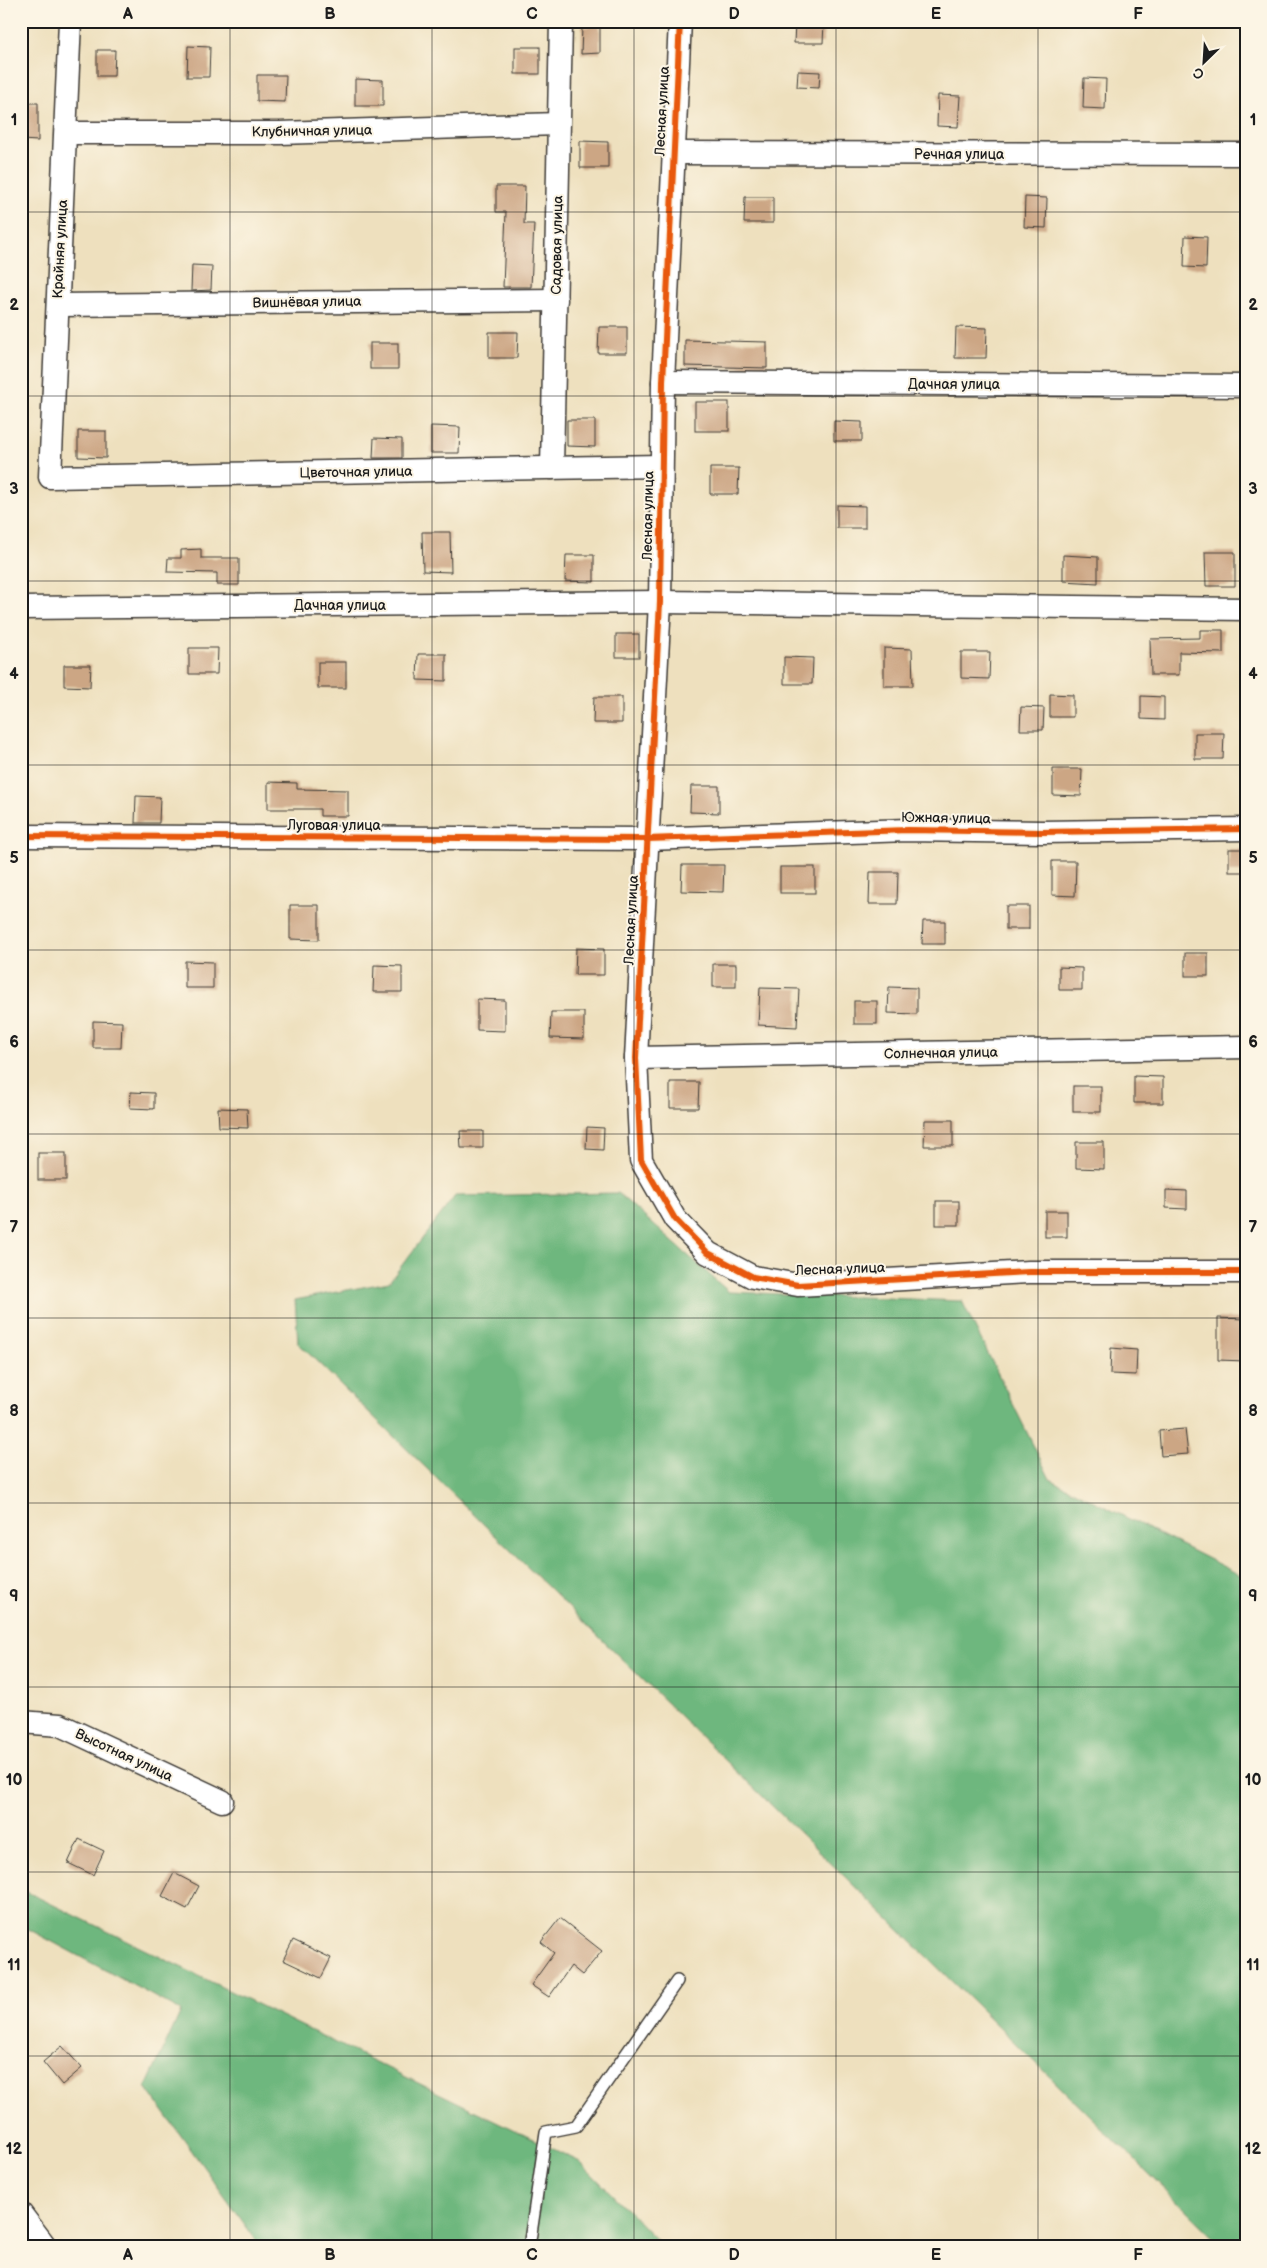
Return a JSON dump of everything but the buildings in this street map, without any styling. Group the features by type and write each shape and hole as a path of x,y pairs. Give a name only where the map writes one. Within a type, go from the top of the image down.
{"street":[{"name":"Крайняя улица","path":"50,477 70,21"},
{"name":"Садовая улица","path":"552,468 561,21"},
{"name":"Лесная улица","path":"680,21 662,382 660,602 636,1058 641,1160 675,1219 708,1253 753,1277 798,1285 1029,1272 1246,1272"},
{"name":"Клубничная улица","path":"66,133 280,133 558,124"},
{"name":"Речная улица","path":"672,153 1246,154"},
{"name":"Вишнёвая улица","path":"58,305 556,300"},
{"name":"Дачная улица","path":"662,382 1246,386"},
{"name":"Цветочная улица","path":"50,477 662,466"},
{"name":"Дачная улица","path":"21,608 660,602 1246,609"},
{"name":"Южная улица","path":"647,839 908,830 1042,832 1246,829"},
{"name":"Луговая улица","path":"21,836 647,839"},
{"name":"Солнечная улица","path":"636,1058 1246,1047"},
{"name":"Высотная улица","path":"21,1722 60,1725 222,1801"},
{"path":"21,2214 46,2247"}],"lane":[{"path":"529,2247 546,2132 576,2126 677,1981"}],"green space":[{"path":"618,1193 729,1292 962,1301 1050,1479 1246,1578 1246,2247 1224,2247 298,1343 295,1300 389,1282 455,1196"},
{"path":"27,1892 580,2162 664,2247 261,2247 146,2087 181,2011 21,1925 21,1893"}],"cycle path":[{"path":"680,21 663,382 660,602 636,1058 641,1160 675,1219 708,1253 753,1277 798,1285 1029,1272 1246,1272"},
{"path":"21,836 647,839 908,830 1042,832 1246,829"}]}
